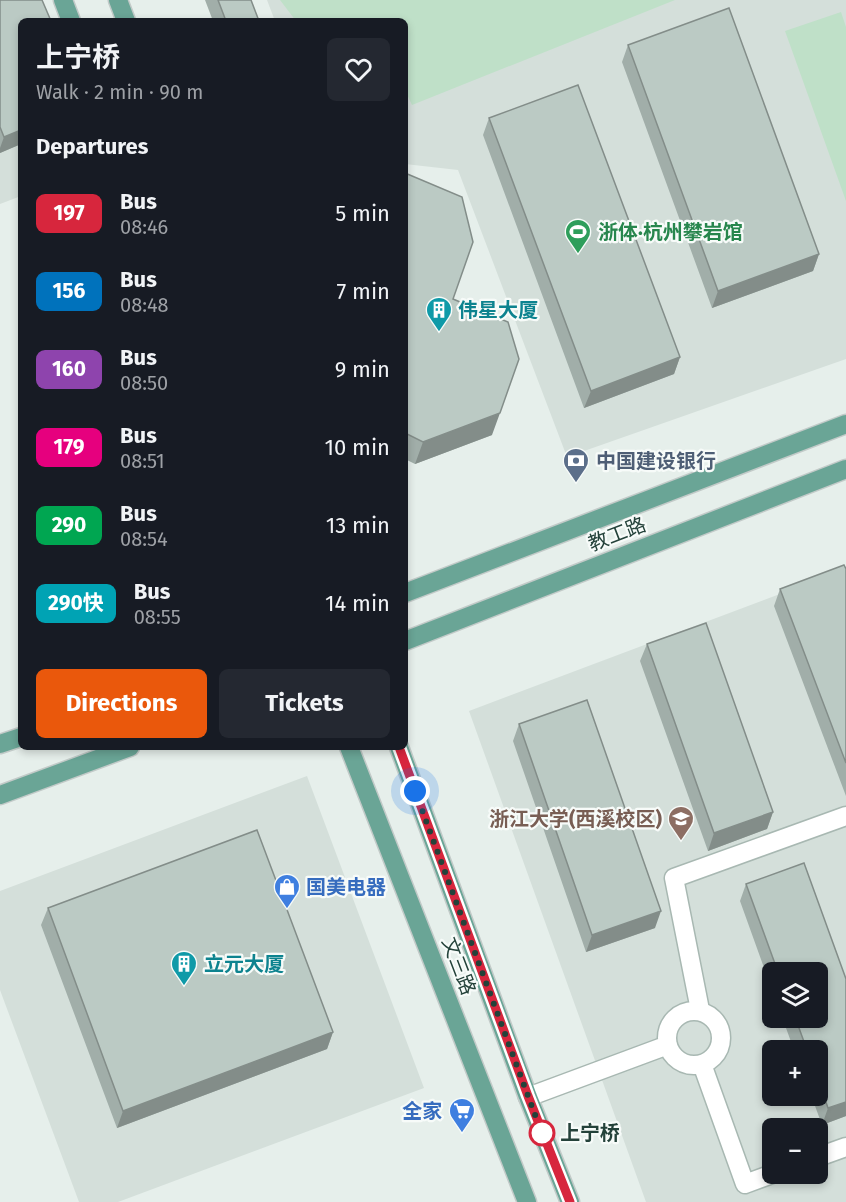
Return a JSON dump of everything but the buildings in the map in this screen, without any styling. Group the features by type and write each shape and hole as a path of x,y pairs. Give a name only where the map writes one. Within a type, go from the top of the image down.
{"main road":[{"path":"63,0 70,18"},
{"path":"118,0 125,18"},
{"name":"教工路","path":"408,592 846,424"},
{"name":"教工路","path":"408,639 846,469"},
{"path":"0,744 18,738"},
{"path":"0,795 122,750"},
{"name":"文三路","path":"350,750 527,1202"},
{"name":"文三路","path":"400,750 528,1096 570,1202"}],"lane":[{"path":"700,1010 674,878 846,816"},
{"path":"700,1010 709,1014 720,1028 721,1046 710,1060 702,1064 685,1064 677,1060 668,1045 669,1027 682,1013 700,1010"},
{"path":"528,1096 668,1045"},
{"path":"702,1064 745,1184 762,1178"},
{"path":"828,1153 846,1147"}],"shaded area":[{"path":"0,0 18,18 18,197 0,204"},
{"path":"267,0 846,0 846,359 567,457 458,170 408,164 408,18 274,18"},
{"name":"浙江大学(西溪校区)","path":"846,569 846,1202 646,1202 469,711"},
{"path":"307,776 424,1088 118,1202 79,1202 0,990 0,891"}],"green space":[{"path":"280,0 675,0 412,105 408,96 408,18 294,18"},
{"path":"841,12 846,27 846,201 785,31"}],"bus line":[{"name":"197","path":"400,750 528,1096 570,1202"}],"place":[{"name":"浙体·杭州攀岩馆","path":"578,255"},
{"name":"伟星大厦","path":"439,333"},
{"name":"中国建设银行","path":"576,484"},
{"name":"浙江大学(西溪校区)","path":"681,842"},
{"name":"国美电器","path":"287,910"},
{"name":"立元大厦","path":"184,987"},
{"name":"上宁桥","path":"542,1133"},
{"name":"全家","path":"462,1134"}],"route":[{"path":"415,791 544,1139 542,1133"}]}
